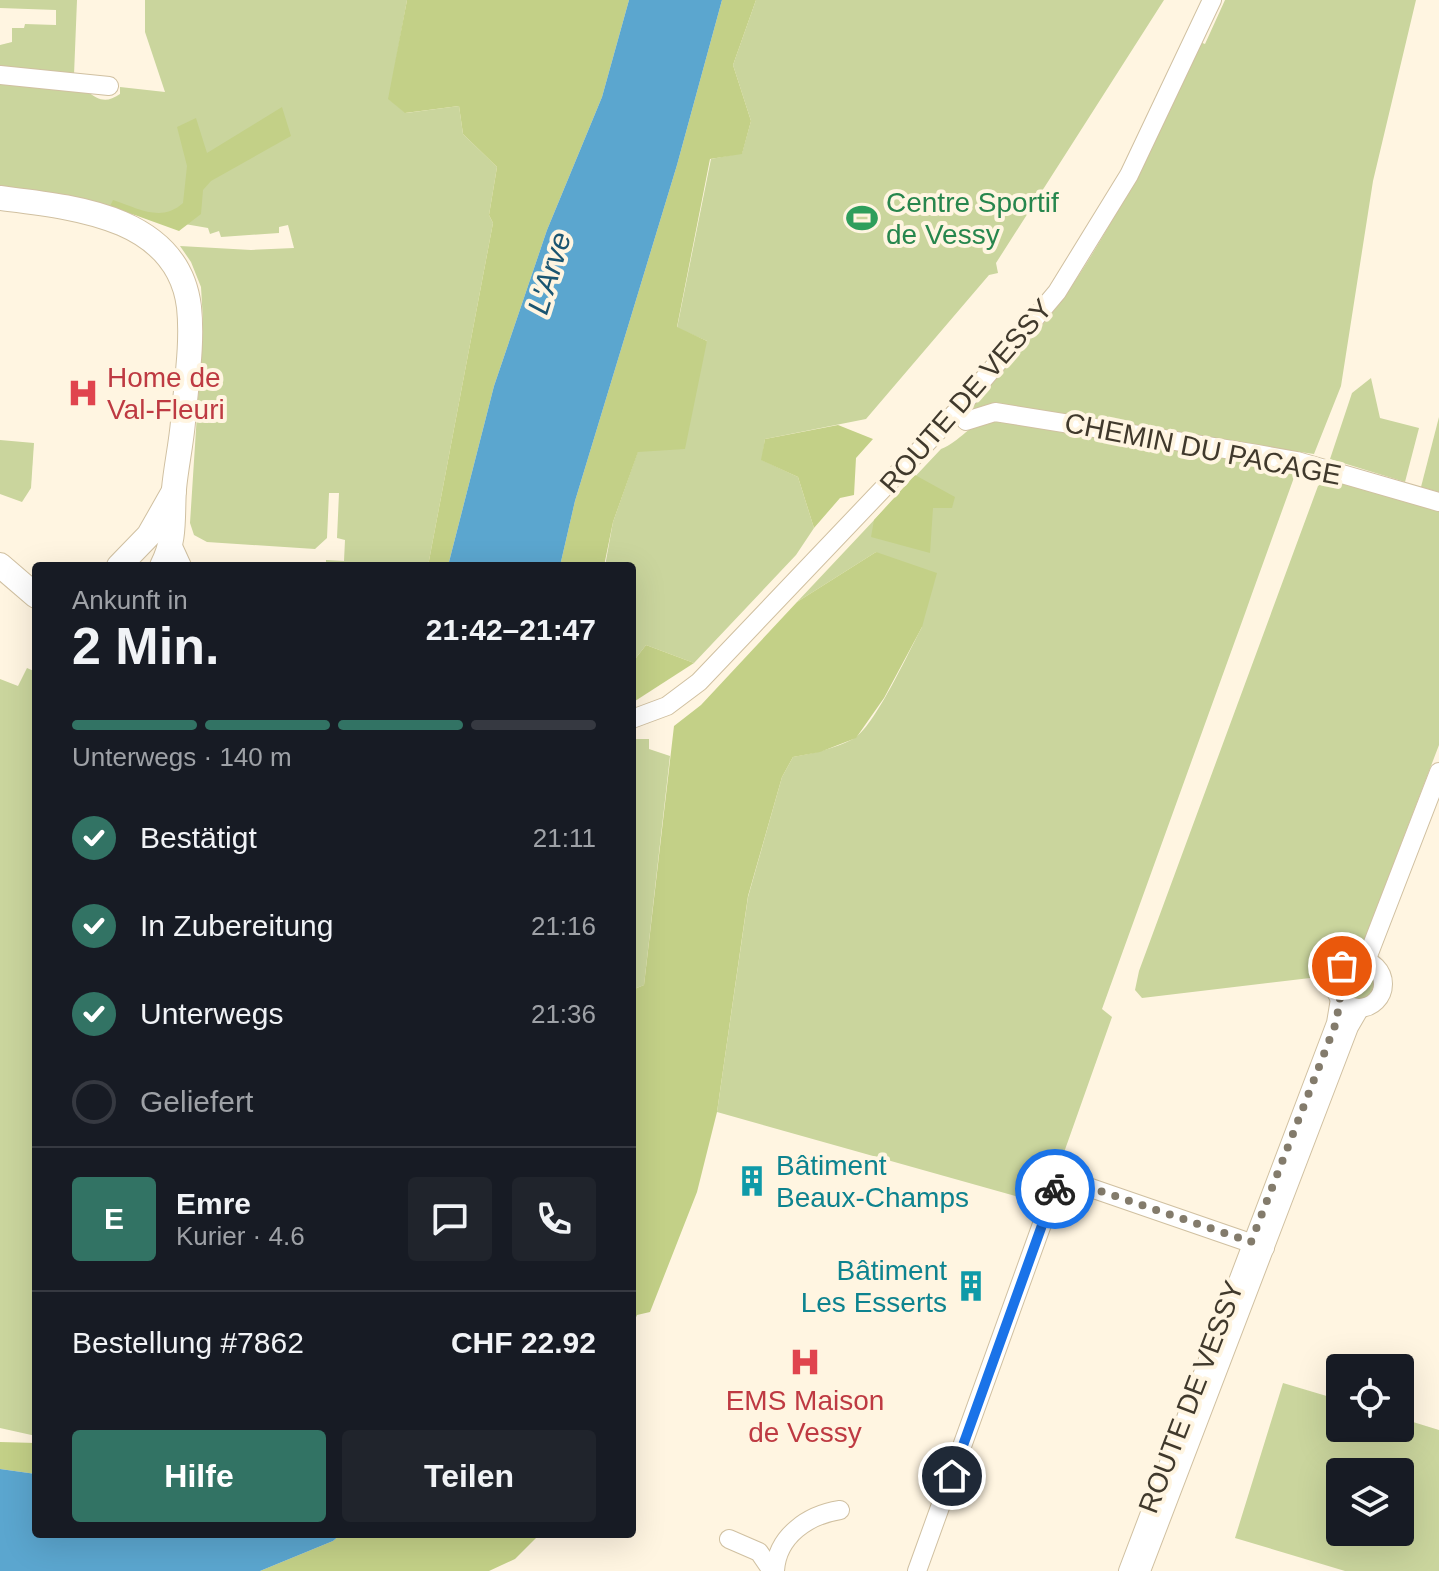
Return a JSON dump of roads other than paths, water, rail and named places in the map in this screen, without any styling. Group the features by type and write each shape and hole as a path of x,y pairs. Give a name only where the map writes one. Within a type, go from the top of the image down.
{"main road":[{"path":"0,198 64,208 126,225 156,242 178,269 186,290 190,320 182,440 174,491 175,522 164,562"},
{"path":"123,562 149,535 174,491"},
{"path":"0,564 32,573"},
{"path":"0,564 32,592"}],"street":[{"name":"ROUTE DE VESSY","path":"636,718 667,706 699,682 925,446 1033,322 1074,268 1129,175 1212,0"},
{"path":"0,75 109,86"},
{"name":"CHEMIN DU PACAGE","path":"966,421 995,412 1317,466 1439,502"},
{"path":"171,542 180,562"},
{"path":"1366,961 1439,772"},
{"path":"1366,961 1380,971 1382,990 1376,1002 1360,1008 1340,999 1334,983 1338,971 1347,962 1366,961"},
{"name":"ROUTE DE VESSY","path":"1141,1571 1336,1023 1340,999"},
{"name":"ROUTE DE VESSY","path":"1128,1571 1258,1245 1349,1027 1360,1008"},
{"path":"917,1571 944,1488 952,1476 1059,1177 1258,1245"},
{"path":"729,1539 750,1546 769,1547 786,1539 807,1521 840,1510"},
{"path":"774,1571 786,1539"},
{"path":"750,1546 767,1559 774,1571"}],"water":[{"name":"L'Arve","path":"629,0 722,0 677,165 575,501 561,562 449,562 494,386 547,230 602,97"},
{"path":"0,1469 32,1473 32,1538 336,1538 260,1571 0,1571"}],"place":[{"name":"Centre Sportif de Vessy","path":"862,218"},
{"name":"Home de Val-Fleuri","path":"83,393"},
{"name":"Bâtiment Beaux-Champs","path":"752,1181"},
{"name":"Bâtiment Les Esserts","path":"971,1286"},
{"name":"EMS Maison de Vessy","path":"805,1362"}]}
